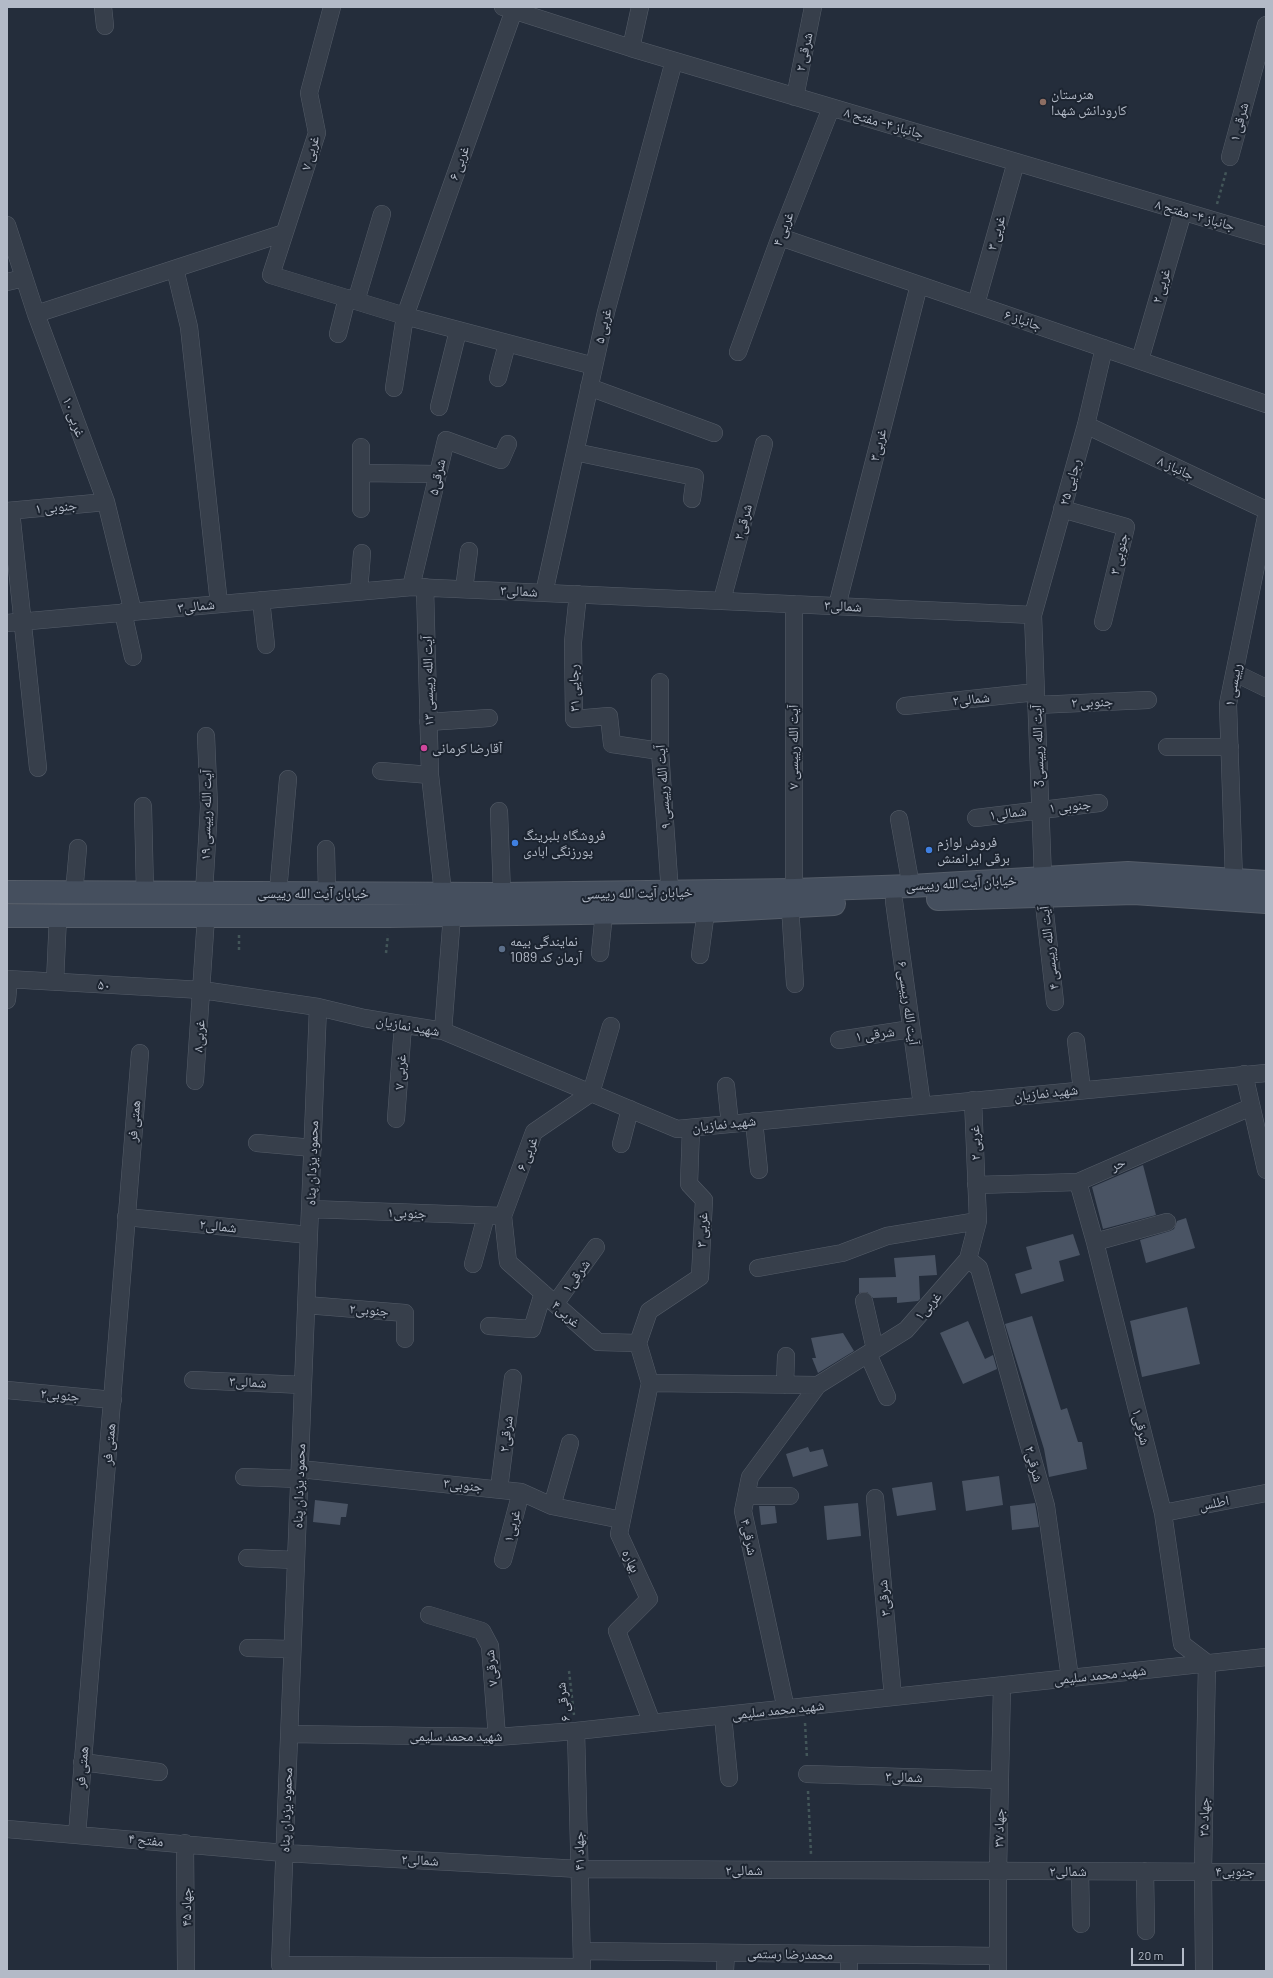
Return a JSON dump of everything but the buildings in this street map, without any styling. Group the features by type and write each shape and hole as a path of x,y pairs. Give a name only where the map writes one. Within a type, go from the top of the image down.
{"main road":[{"name":"خیابان آیت الله رییسی","path":"7,892 502,894 670,892 894,901 1043,887 1128,873 1266,882"},
{"name":"خیابان آیت الله رییسی","path":"7,916 326,917 706,911 792,898 911,886 1043,887 1266,902"},
{"path":"326,917 327,893"}],"street":[{"path":"103,7 105,26"},
{"name":"غربی ۷","path":"332,7 309,93 317,133 271,275 351,300"},
{"path":"631,48 640,7"},
{"name":"شرقی ۲","path":"795,97 813,7"},
{"name":"جانباز ۴- مفتح ۸","path":"509,9 674,61 1266,236"},
{"name":"غربی ۶","path":"394,388 405,316 509,9"},
{"name":"شرقی ۱","path":"1230,157 1266,25"},
{"name":"غربی ۵","path":"544,593 606,312 674,61"},
{"name":"غربی ۴","path":"738,352 780,237 831,108"},
{"name":"غربی ۳","path":"976,304 1016,162"},
{"name":"غربی ۲","path":"1140,360 1183,212"},
{"path":"338,334 382,214"},
{"name":"غربی ۱۰","path":"7,225 36,314 106,502 128,612 133,657"},
{"path":"36,314 284,233"},
{"name":"جانباز ۶","path":"780,237 1266,404"},
{"path":"176,269 189,327 219,604"},
{"path":"7,282 24,278"},
{"name":"غربی۳","path":"837,606 919,285"},
{"path":"351,300 458,331 594,366"},
{"path":"439,407 458,331"},
{"path":"498,378 507,344"},
{"name":"رجایی ۲۵","path":"1033,615 1086,425 1104,348"},
{"path":"589,387 714,433"},
{"name":"جانباز ۸","path":"1086,425 1266,510"},
{"name":"شرقی۵","path":"418,587 438,474 446,440 501,460 508,444"},
{"name":"شرقی۲","path":"722,600 764,444"},
{"path":"361,447 362,509"},
{"path":"575,452 695,477 692,499"},
{"path":"361,473 438,474"},
{"name":"جنوبی ۱","path":"9,511 106,502"},
{"name":"جنوبی ۳","path":"1062,509 1126,527 1103,622"},
{"path":"9,511 15,622 38,768"},
{"name":"رییسی ۱","path":"1234,880 1228,704 1266,517"},
{"path":"464,589 469,551"},
{"path":"359,592 362,553"},
{"name":"شمالی۳","path":"15,622 418,587 1033,615"},
{"name":"آیت الله رییسی ۱۳","path":"418,587 428,722 430,775 443,894"},
{"name":"رجایی ۳۱","path":"578,594 573,642 574,719 609,716 612,744 660,751"},
{"path":"261,600 266,645"},
{"name":"آیت الله رییسی ۷","path":"794,604 792,898 795,984"},
{"name":"آیت الله رییسی3","path":"1033,615 1043,887"},
{"path":"1235,672 1266,688"},
{"name":"آیت الله رییسی ۹","path":"660,682 660,751 670,892"},
{"name":"جنوبی ۲","path":"1036,698 1148,700"},
{"name":"شمالی۲","path":"905,706 1036,698"},
{"path":"428,722 489,718"},
{"name":"آیت الله رییسی ۱۹","path":"204,893 209,807 206,736"},
{"path":"1167,747 1230,747"},
{"path":"381,771 430,775"},
{"path":"278,892 288,779"},
{"name":"جنوبی ۱","path":"1041,809 1099,803"},
{"path":"143,806 145,892"},
{"name":"شمالی۱","path":"976,818 1041,809"},
{"path":"499,811 502,894"},
{"path":"899,819 911,886"},
{"path":"74,893 78,848"},
{"path":"326,849 327,893"},
{"name":"آیت الله رییسی ۴","path":"1043,887 1055,1002"},
{"name":"آیت الله رییسی ۶","path":"894,901 922,1105"},
{"path":"700,954 706,911"},
{"path":"600,953 604,913"},
{"path":"443,1031 452,915"},
{"path":"55,982 58,916"},
{"name":"غربی۸","path":"195,1081 206,917"},
{"path":"7,1000 8,979"},
{"name":"۵۰","path":"8,979 202,990"},
{"name":"شهید نمازیان","path":"202,990 318,1007 364,1018 443,1031 677,1129 1266,1073"},
{"name":"محمود یزدان پناه","path":"280,1966 318,1007"},
{"name":"غربی ۷","path":"396,1119 403,1025"},
{"path":"591,1093 611,1026"},
{"name":"شرقی ۱","path":"839,1040 912,1029"},
{"path":"1076,1041 1082,1090"},
{"name":"همتی فر","path":"77,1835 140,1053"},
{"path":"1244,1074 1266,1170"},
{"path":"726,1086 730,1124"},
{"name":"غربی ۶","path":"503,1216 534,1132 591,1093"},
{"name":"غربی ۲","path":"973,1100 976,1185"},
{"name":"حر","path":"976,1185 1078,1182 1251,1108"},
{"path":"621,1144 630,1109"},
{"path":"754,1121 759,1170"},
{"name":"غربی ۳","path":"638,1343 649,1311 700,1277 704,1200 689,1184 691,1128"},
{"path":"257,1143 313,1148"},
{"name":"شرقی۱","path":"1078,1182 1095,1242 1163,1513 1182,1644 1207,1663"},
{"name":"غربی۱","path":"818,1385 906,1330 968,1259 978,1221 976,1185"},
{"name":"جنوبی۱","path":"310,1209 503,1216"},
{"path":"474,1264 486,1216"},
{"name":"غربی۴","path":"503,1216 508,1262 598,1342 638,1343"},
{"name":"شمالی۲","path":"126,1217 309,1235"},
{"path":"758,1268 842,1253 887,1236 978,1221"},
{"path":"1095,1242 1168,1222"},
{"name":"شرقی۱","path":"549,1299 596,1247"},
{"name":"شرقی۲","path":"968,1259 979,1268 1046,1506 1070,1678"},
{"path":"489,1326 532,1329 549,1299"},
{"path":"864,1301 871,1352 887,1397"},
{"name":"جنوبی۲","path":"306,1305 405,1312 405,1339"},
{"path":"638,1343 650,1383 818,1385"},
{"path":"785,1385 786,1356"},
{"name":"شرقی۲","path":"499,1489 513,1378"},
{"name":"شمالی۳","path":"193,1380 303,1385"},
{"name":"بهاره","path":"650,1383 619,1534 649,1599 617,1632 652,1723"},
{"name":"شرقی۴","path":"786,1709 743,1511 750,1477 818,1385"},
{"name":"جنوبی۲","path":"7,1390 113,1400"},
{"path":"552,1506 570,1443"},
{"name":"جنوبی۳","path":"244,1477 299,1474 499,1489 521,1492 552,1506 622,1520"},
{"name":"غربی۱","path":"504,1560 521,1492"},
{"name":"اطلس","path":"1163,1513 1266,1493"},
{"path":"746,1496 790,1496"},
{"name":"شرقی۳","path":"875,1498 893,1697"},
{"path":"247,1558 296,1560"},
{"name":"شرقی۷","path":"429,1615 482,1631 490,1646 497,1737"},
{"path":"248,1648 292,1649"},
{"name":"شهید محمد سلیمی","path":"289,1734 497,1737 576,1731 1266,1657"},
{"name":"جهاد ۳۵","path":"1204,1971 1203,1871 1207,1663"},
{"name":"جهاد ۳۷","path":"998,1963 998,1871 1002,1685"},
{"path":"723,1716 729,1778"},
{"name":"جهاد ۴۱","path":"576,1731 582,1963"},
{"path":"82,1762 159,1772"},
{"name":"شمالی۳","path":"807,1774 1000,1780"},
{"name":"مفتح ۴","path":"7,1829 284,1853"},
{"name":"جهاد ۴۵","path":"185,1844 186,1971"},
{"name":"شمالی۲","path":"284,1853 580,1869 1203,1871"},
{"path":"1080,1871 1081,1924"},
{"path":"1145,1871 1146,1931"},
{"name":"جنوبی۴","path":"1203,1871 1266,1872"},
{"path":"725,1971 726,1953"},
{"name":"محمدرضا رستمی","path":"280,1966 437,1969 582,1963 726,1953 849,1963 998,1963"}],"path":[{"name":"شرقی ۱","path":"1213,220 1230,157"},
{"name":"شرقی ۶","path":"569,1672 576,1731"}],"place":[{"name":"هنرستان کارودانش شهدا","path":"1043,102"},
{"name":"آقارضا کرمانی","path":"424,748"},
{"name":"فروشگاه بلبرینگ پورزنگی ابادی","path":"515,843"},
{"name":"فروش لوازم برقی ایرانمنش","path":"929,850"},
{"name":"نمایندگی بیمه آرمان کد 1089","path":"502,949"}]}
